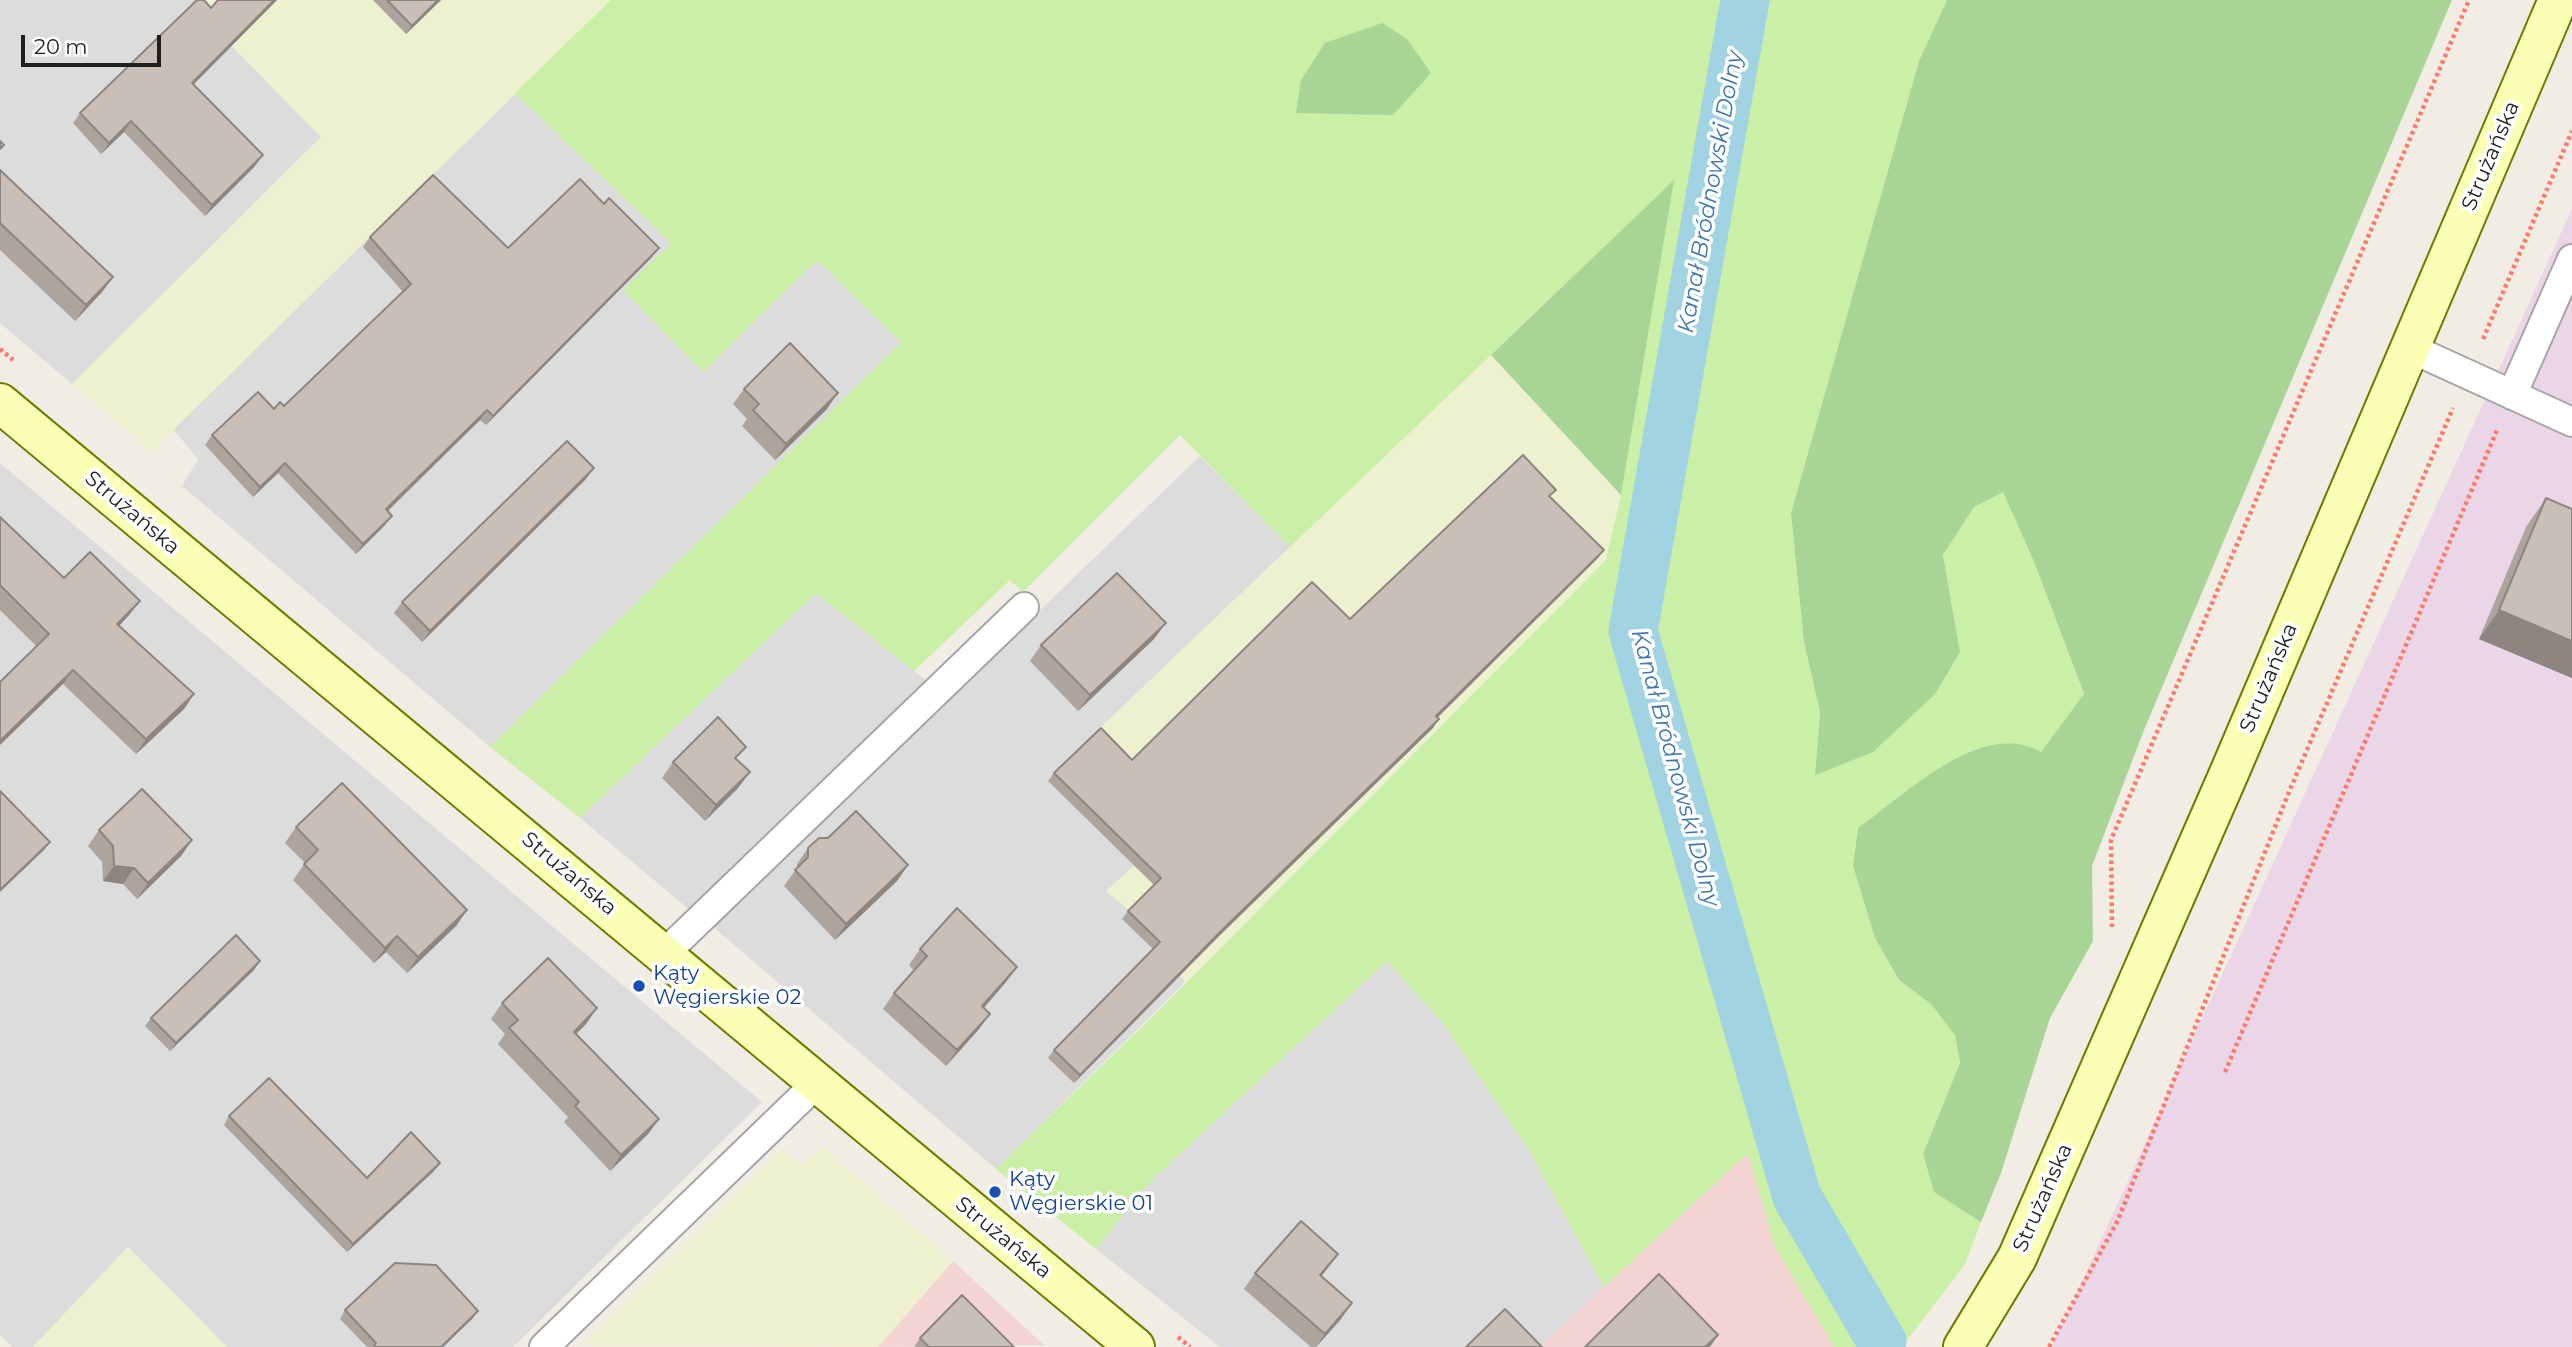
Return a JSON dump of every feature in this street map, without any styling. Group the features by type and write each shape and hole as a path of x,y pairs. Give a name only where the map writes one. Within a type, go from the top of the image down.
{"main road":[{"name":"Strużańska","path":"1963,1347 2017,1258 2558,0"},
{"name":"Strużańska","path":"0,403 1135,1347"}],"lane":[{"path":"2512,395 2572,258"},
{"path":"2410,348 2572,422"},
{"path":"664,954 1024,607"},
{"path":"544,1347 817,1083"}],"path":[{"path":"2112,935 2111,840 2469,0"},
{"path":"2049,1347 2118,1220 2289,792 2572,131"},
{"path":"2225,1072 2512,395"}],"shaded area":[{"path":"0,0 196,0 191,5 322,137 72,384 0,323"},
{"path":"515,93 671,243 703,371 817,260 902,342 490,747 182,486 198,459 173,429"},
{"path":"2572,209 2572,1347 2052,1347"},
{"path":"1200,456 1290,547 1099,729 1131,765 1135,865 1130,911 1185,982 996,1169 712,926"},
{"path":"0,463 762,1102 513,1347 227,1347 128,1247 33,1347 13,1347 0,1335"},
{"path":"816,593 928,682 692,912 580,818"},
{"path":"1387,961 1441,1021 1529,1150 1604,1287 1540,1347 1220,1347 1096,1249 1152,1180"},
{"path":"1748,1153 1775,1247 1834,1347 1540,1347"},
{"path":"953,1261 1044,1345 878,1347"}],"green space":[{"path":"196,0 611,0 151,452 72,384 321,137 191,5"},
{"path":"611,0 1947,0 1919,61 1791,513 1804,642 1820,712 1815,774 1960,652 1943,555 1974,507 2003,492 2035,564 2084,695 2040,753 1887,808 1858,828 1853,866 1875,938 1899,980 1931,1004 1955,1035 1960,1063 1923,1154 1934,1192 1981,1222 1965,1264 1902,1347 1834,1347 1775,1247 1748,1153 1604,1287 1529,1150 1441,1021 1387,961 1152,1180 1096,1249 996,1169 1157,1012 1606,560 1621,495 1673,181 1290,547 1180,435 1023,592 1010,580 914,671 816,593 580,818 490,747 901,342 817,260 703,372 623,290 671,243 515,93"},
{"path":"1947,0 2452,0 2144,730 2092,866 2093,941 2050,1018 2001,1173 1981,1222 1934,1192 1923,1154 1960,1063 1955,1035 1931,1004 1899,980 1875,938 1853,866 1858,828 1920,781 1969,753 1993,745 2018,744 2041,752 2084,694 2035,564 2003,492 1974,507 1943,555 1960,652 1935,694 1873,752 1815,775 1820,712 1804,642 1791,513 1919,61"},
{"path":"1382,23 1407,39 1431,73 1393,115 1296,113 1301,80 1325,43"},
{"path":"1674,180 1621,495 1491,355"},
{"path":"1491,355 1621,495 1606,560 1185,982 1130,911 1106,891 1134,866 1130,765 1099,729"},
{"path":"824,1148 953,1261 878,1347 582,1345 781,1149 802,1165"},
{"path":"128,1247 227,1347 33,1347"}],"building":[{"path":"197,0 204,0 211,8 218,0 274,0 192,83 263,155 212,205 131,121 109,143 80,113"},
{"path":"387,0 438,0 412,26"},
{"path":"0,170 113,277 86,305 0,223"},
{"path":"433,175 508,248 580,179 604,204 609,198 659,248 493,416 487,410 386,509 392,516 363,544 285,463 260,487 212,435 258,392 274,409 280,402 284,406 411,284 370,237"},
{"path":"790,343 838,393 786,444 753,410 759,404 744,389"},
{"path":"567,441 594,468 430,631 402,602"},
{"path":"1523,455 1556,490 1549,496 1604,550 1436,716 1439,719 1223,929 1080,1075 1054,1050 1160,942 1128,911 1161,878 1054,773 1101,728 1132,760 1312,582 1350,619"},
{"path":"2546,498 2572,509 2572,641 2499,610"},
{"path":"0,517 64,578 90,552 140,601 117,624 194,694 146,739 73,670 0,741 0,682 49,634 0,585"},
{"path":"1117,573 1166,623 1090,695 1041,645"},
{"path":"718,717 746,747 735,758 750,772 716,805 673,762"},
{"path":"342,783 467,910 418,957 397,936 385,948 304,864 318,850 296,827"},
{"path":"142,789 192,840 148,883 134,868 114,866 113,846 99,830"},
{"path":"0,791 50,842 0,890"},
{"path":"856,811 908,865 846,924 795,870 808,857 808,848 819,838 828,838"},
{"path":"957,908 1017,967 982,1006 990,1014 957,1050 894,993 927,956 920,949"},
{"path":"236,935 260,961 176,1043 151,1018"},
{"path":"548,958 597,1008 574,1032 659,1119 621,1155 575,1106 579,1102 509,1028 518,1020 502,1003"},
{"path":"269,1078 367,1178 411,1132 440,1163 353,1244 229,1116"},
{"path":"1301,1221 1338,1254 1320,1275 1352,1303 1325,1334 1255,1273"},
{"path":"395,1263 436,1265 478,1311 441,1347 375,1347 376,1343 345,1310"},
{"path":"1659,1274 1718,1335 1705,1347 1585,1347"},
{"path":"962,1295 1014,1347 929,1347 920,1338"},
{"path":"1505,1309 1542,1347 1466,1347"}],"waterway":[{"name":"Kanał Bródnowski Dolny","path":"1745,0 1633,631 1797,1197 1882,1342"}],"place":[{"name":"Kąty Węgierskie 02","path":"639,986"},
{"name":"Kąty Węgierskie 01","path":"995,1192"}]}
